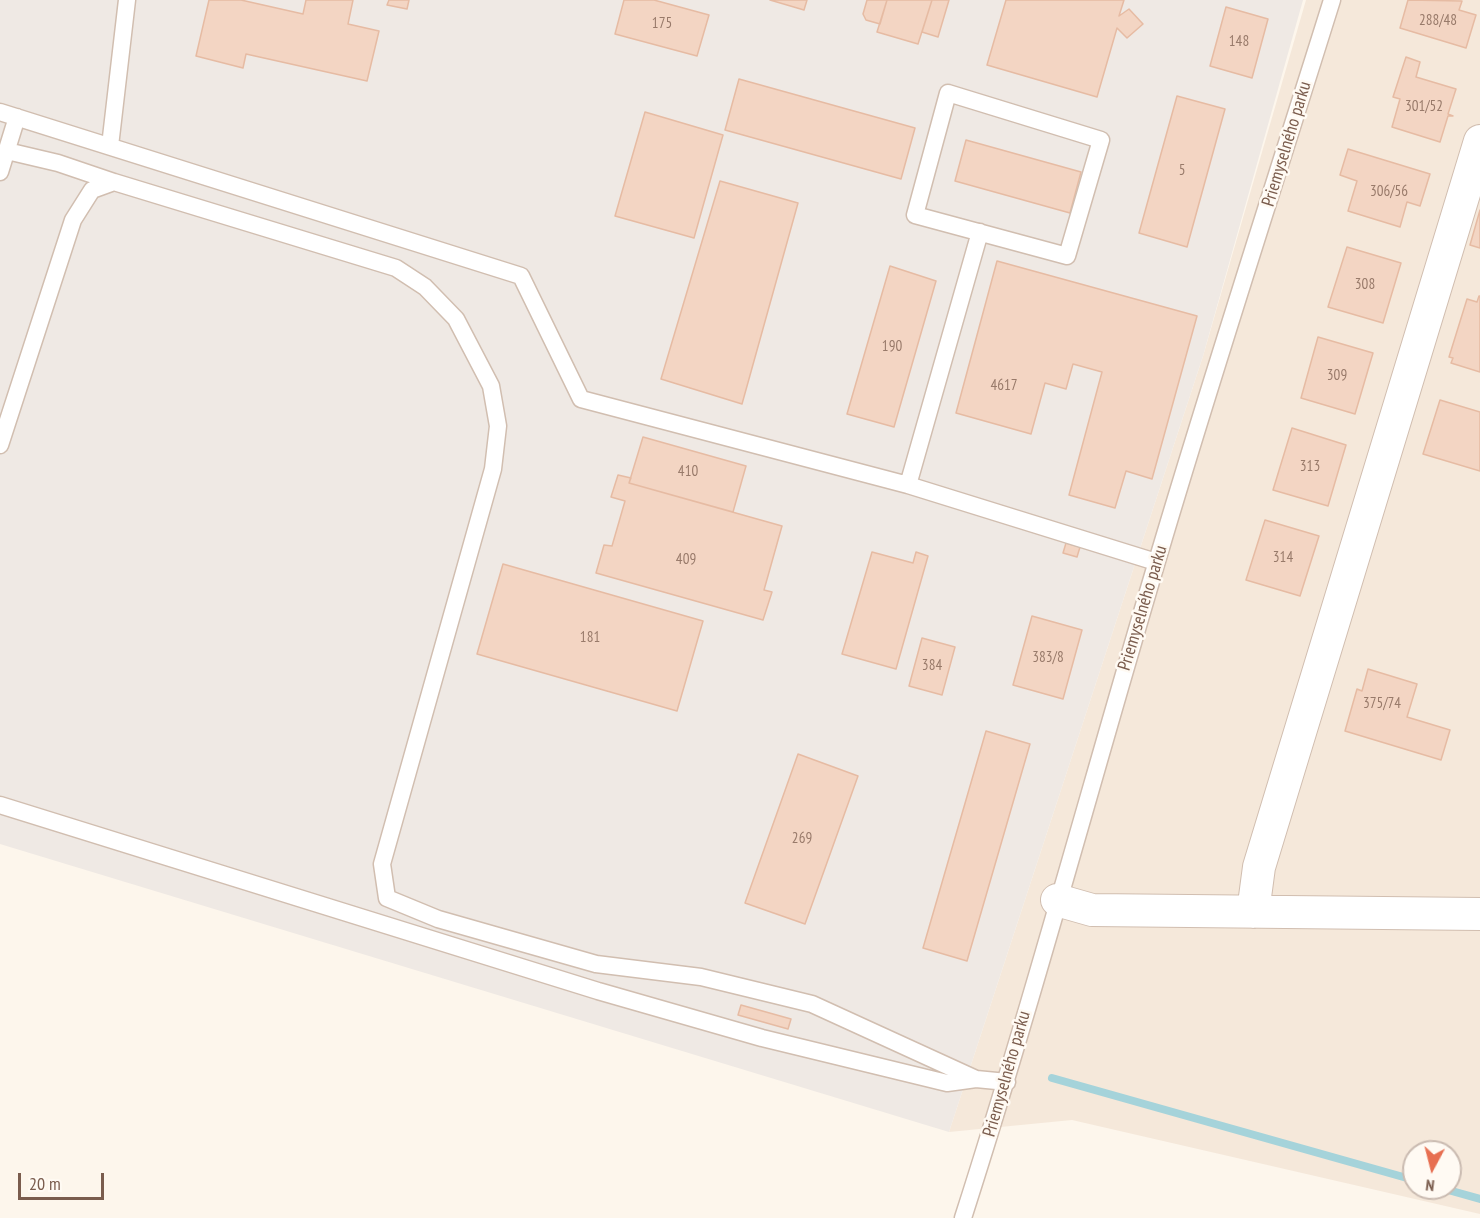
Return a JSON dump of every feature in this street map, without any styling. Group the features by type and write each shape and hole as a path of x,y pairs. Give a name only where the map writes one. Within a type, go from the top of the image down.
{"street":[{"path":"1253,912 1259,867 1480,141"},
{"path":"1057,900 1092,910 1480,914"}],"lane":[{"path":"110,146 127,0"},
{"name":"Priemyselného parku","path":"963,1218 1007,1082 1057,900 1156,562 1332,0"},
{"path":"948,93 1101,140 1067,256 980,232 915,215 948,93"},
{"path":"0,112 521,276 581,399 908,484 1156,562"},
{"path":"0,172 17,117"},
{"path":"7,151 58,163 396,268 424,287 456,319 491,386 498,426 493,469 381,864 387,898 438,920 596,964 701,977 812,1004 976,1080"},
{"path":"0,445 73,220 92,190 114,182"},
{"path":"908,484 980,232"},
{"path":"0,805 438,943 762,1038 947,1083 976,1080 1007,1082"}],"shaded area":[{"path":"0,0 1303,0 1203,356 949,1132 0,844"},
{"path":"1306,0 1480,0 1480,1214 1419,1200 1462,1200 1462,1140 1402,1140 1402,1196 1072,1120 949,1132 1203,356"}],"building":[{"path":"209,0 241,0 303,14 306,0 353,0 348,24 379,31 367,81 246,54 243,68 196,56"},
{"path":"389,0 409,0 407,9 387,5"},
{"path":"624,0 654,0 709,15 697,56 615,34"},
{"path":"770,0 807,0 804,10"},
{"path":"867,0 887,0 880,24 866,20 863,14"},
{"path":"887,0 932,0 918,44 877,32"},
{"path":"932,0 949,0 938,37 922,32"},
{"path":"1006,0 1124,0 1119,16 1129,9 1143,24 1127,38 1117,28 1097,97 987,65"},
{"path":"1408,0 1462,1 1459,10 1476,15 1466,48 1400,28"},
{"path":"1226,7 1268,19 1252,78 1210,66"},
{"path":"1406,57 1420,62 1416,77 1456,89 1448,114 1453,116 1448,116 1440,142 1392,127 1400,99 1393,97"},
{"path":"739,79 915,128 901,179 725,130"},
{"path":"1177,96 1225,109 1187,247 1139,233"},
{"path":"645,112 723,135 694,238 615,216"},
{"path":"966,140 1081,172 1070,213 955,181"},
{"path":"1348,149 1430,174 1420,206 1407,202 1400,227 1348,211 1357,181 1340,175"},
{"path":"720,181 798,203 742,404 661,379"},
{"path":"1480,210 1480,248 1470,245"},
{"path":"1347,247 1401,263 1383,323 1328,307"},
{"path":"997,261 1197,316 1152,479 1126,471 1115,508 1069,495 1102,372 1073,364 1066,389 1045,383 1031,434 956,413"},
{"path":"890,266 936,281 894,427 847,414"},
{"path":"1479,296 1480,372 1451,363 1453,358 1449,357 1467,299 1477,302"},
{"path":"1318,337 1373,353 1355,414 1301,398"},
{"path":"1440,400 1480,412 1480,471 1423,454"},
{"path":"1292,428 1346,445 1328,506 1273,490"},
{"path":"643,437 746,466 733,512 629,483"},
{"path":"618,475 631,478 629,483 782,526 764,590 772,592 763,620 596,573 604,545 612,546 625,501 611,497"},
{"path":"1265,520 1319,536 1300,596 1246,580"},
{"path":"1066,543 1080,547 1077,557 1063,553"},
{"path":"872,552 913,563 916,552 928,556 896,669 842,654"},
{"path":"503,564 703,621 677,711 477,654"},
{"path":"1032,616 1082,630 1063,699 1013,685"},
{"path":"922,638 955,647 942,695 909,686"},
{"path":"1368,669 1417,684 1407,717 1450,730 1441,760 1345,731 1357,689 1362,691"},
{"path":"986,731 1030,744 967,961 923,948"},
{"path":"798,754 858,776 805,924 745,903"},
{"path":"741,1005 791,1019 788,1029 738,1015"}],"waterway":[{"path":"1052,1078 1402,1177"},
{"path":"1462,1194 1480,1199"}]}
